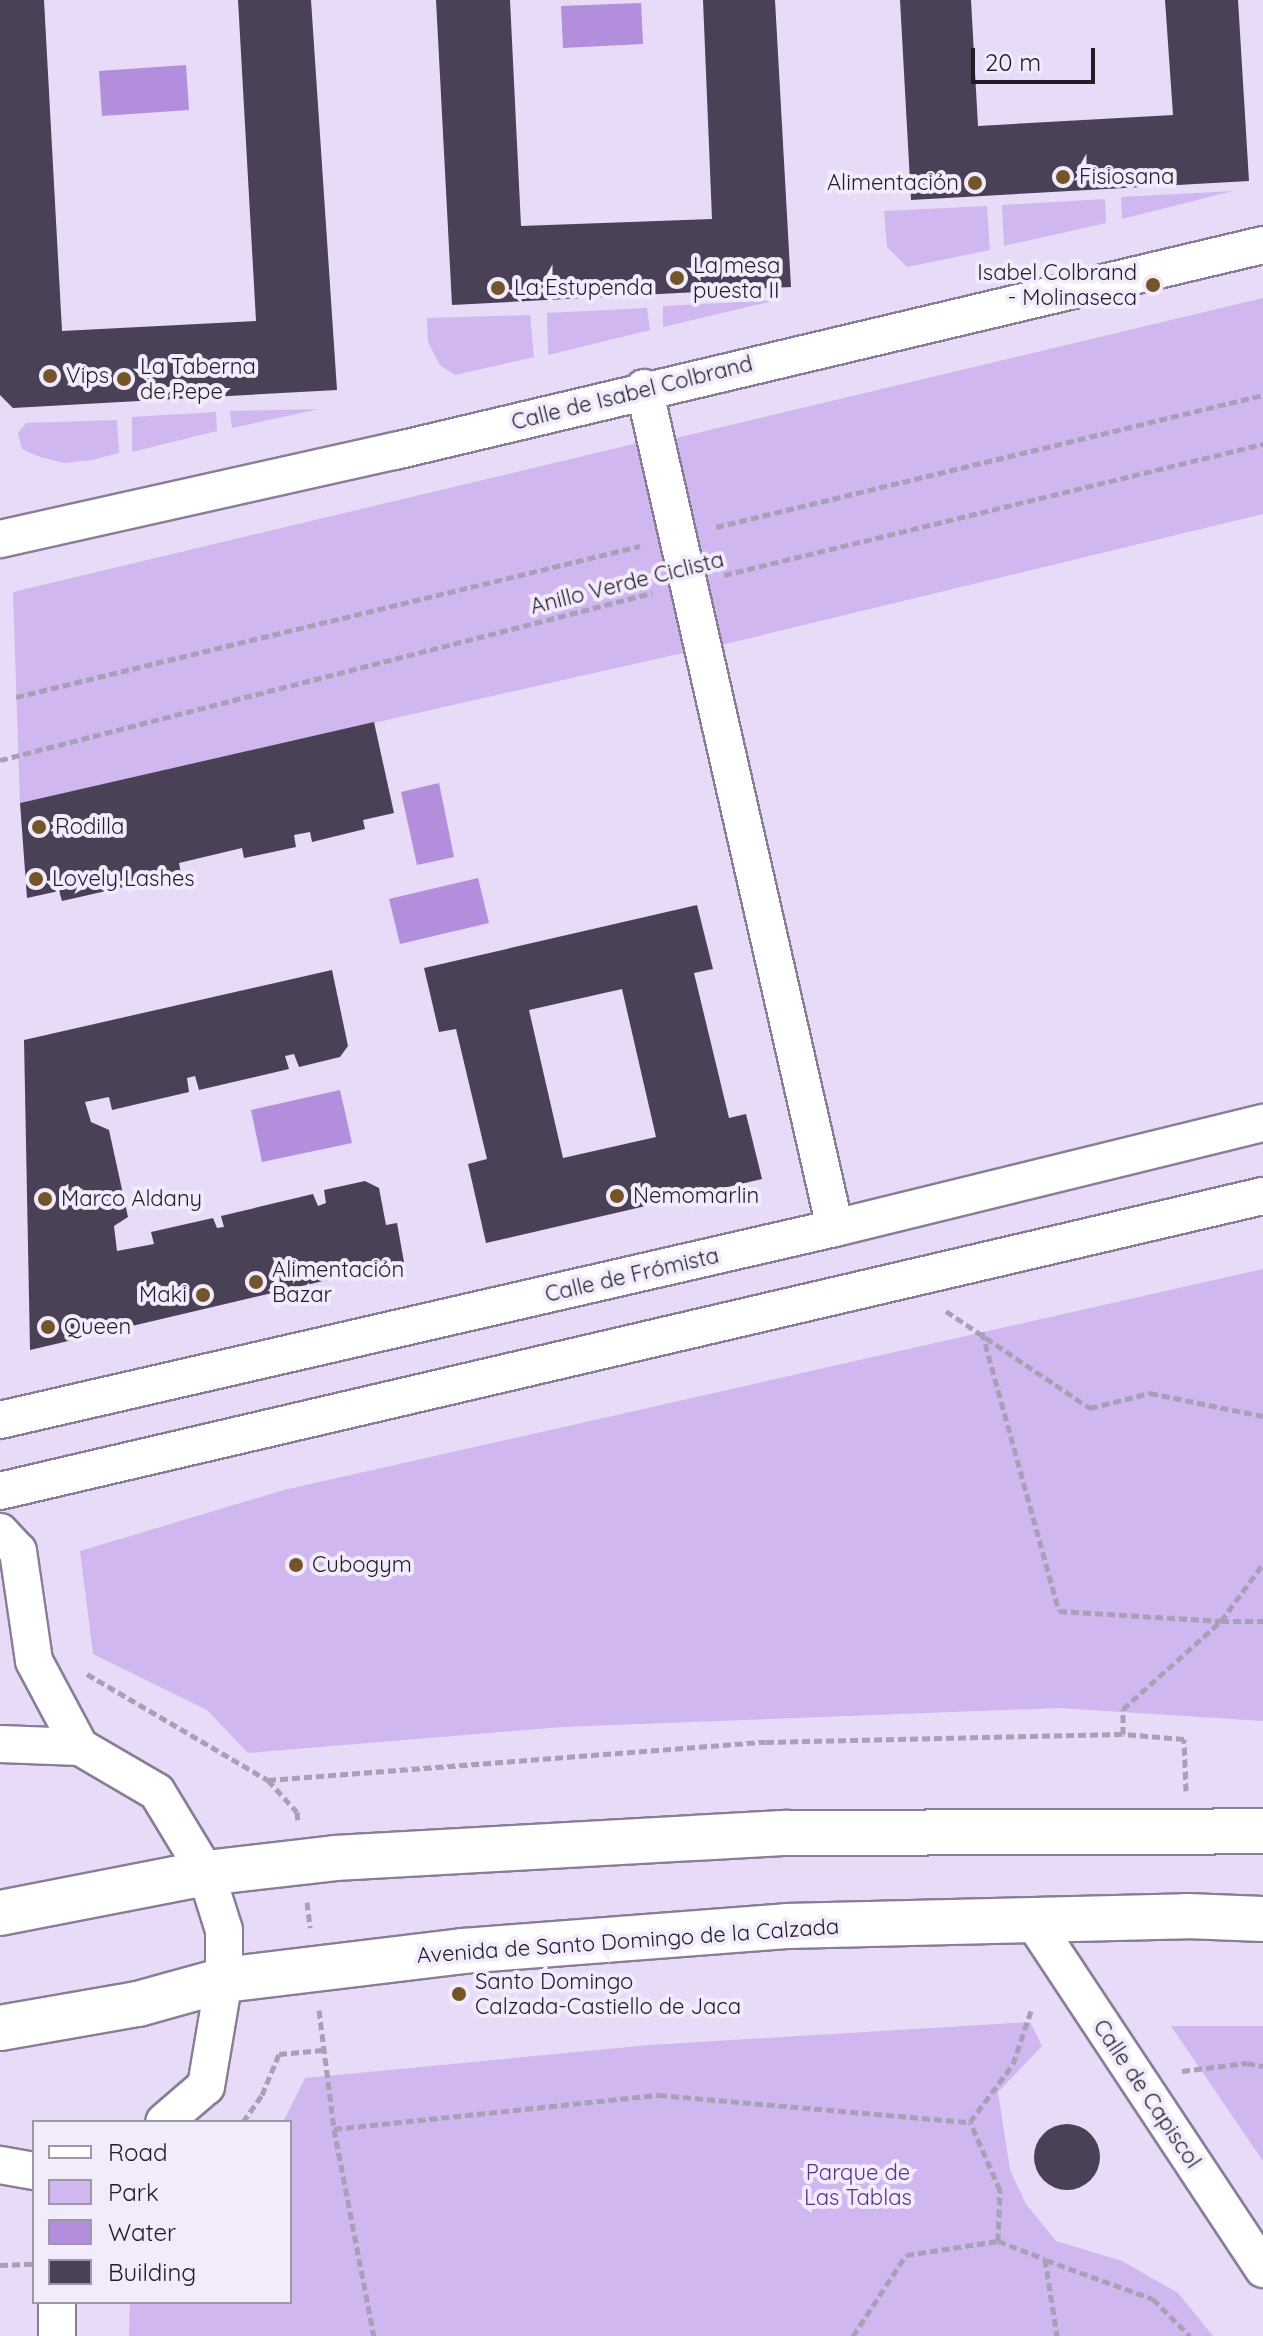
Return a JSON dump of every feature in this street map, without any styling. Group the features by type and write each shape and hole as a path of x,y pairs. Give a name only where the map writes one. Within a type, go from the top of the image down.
{"street":[{"name":"Calle de Isabel Colbrand","path":"0,539 395,451 644,388 1263,245"},
{"path":"644,388 835,1228"},
{"name":"Calle de Frómista","path":"0,1420 835,1228 1263,1123"},
{"path":"0,1491 1263,1196"},
{"path":"0,1532 18,1551 34,1661 80,1747"},
{"path":"0,1744 80,1747 157,1792 206,1873 224,1930 224,1980 206,2086 166,2120"},
{"path":"0,1913 206,1873 303,1861 787,1833 1263,1831"},
{"name":"Avenida de Santo Domingo de la Calzada","path":"0,2028 138,2004 224,1980 314,1967 787,1926 1031,1918 1263,1919"},
{"name":"Calle de Capiscol","path":"1031,1918 1263,2269"},
{"path":"0,2165 32,2171"},
{"path":"57,2304 57,2336"}],"path":[{"path":"16,697 1263,395"},
{"name":"Anillo Verde Ciclista","path":"0,760 687,584 1263,444"},
{"path":"1263,1416 1150,1393 1090,1408 982,1332 1059,1611 1263,1621"},
{"path":"1123,1734 1123,1709 1221,1621 1263,1564"},
{"path":"34,1661 75,1668 268,1780 297,1812 334,2129 374,2336"},
{"path":"268,1780 766,1742 1123,1734 1184,1739 1186,1791"},
{"path":"970,2122 1013,2064 1032,2008"},
{"path":"244,2120 262,2095 279,2054 323,2050"},
{"path":"1182,2071 1247,2063 1263,2066"},
{"path":"334,2129 659,2095 970,2122"},
{"path":"970,2122 1000,2190 998,2241"},
{"path":"853,2336 906,2255 998,2241 1153,2299 1190,2336"},
{"path":"1045,2259 1057,2336"},
{"path":"0,2265 32,2264"}],"green space":[{"path":"1233,191 1122,219 1121,197"},
{"path":"1105,199 1106,223 1004,246 1002,205"},
{"path":"987,206 990,250 907,267 887,247 884,211"},
{"path":"1263,298 1263,514 717,646 672,439"},
{"path":"777,300 663,327 663,306"},
{"path":"647,308 650,330 548,355 547,313"},
{"path":"530,315 534,357 455,375 440,365 428,342 427,318"},
{"path":"319,409 232,428 230,411"},
{"path":"216,412 217,431 132,452 132,417"},
{"path":"117,420 119,453 92,460 64,463 37,456 22,449 18,433 26,423"},
{"path":"642,442 687,652 20,803 13,592"},
{"path":"1263,1269 1263,1721 1059,1708 562,1727 248,1753 207,1710 93,1654 80,1551 284,1490"},
{"name":"Parque de Las Tablas","path":"1030,2022 1042,2046 998,2092 1010,2170 1026,2204 1056,2241 1122,2261 1178,2293 1213,2336 129,2336 130,2304 292,2304 292,2120 284,2120 305,2078 650,2045"},
{"path":"1171,2026 1263,2026 1263,2161"}],"water":[{"path":"641,3 643,44 563,48 561,6"},
{"path":"186,65 189,110 102,116 99,71"},
{"path":"439,783 454,857 417,865 401,792"},
{"path":"478,878 489,923 400,944 389,899"},
{"path":"340,1090 352,1143 262,1162 251,1110"}],"building":[{"path":"0,0 44,0 62,331 256,321 238,0 311,0 337,390 13,408 0,395"},
{"path":"436,0 510,0 521,226 712,219 703,0 775,0 791,287 452,305"},
{"path":"900,0 971,0 978,126 1173,115 1165,0 1238,0 1249,181 911,200"},
{"path":"374,722 394,813 363,820 365,829 312,842 310,832 294,835 296,847 244,858 242,848 179,863 181,874 62,901 59,891 27,898 20,803"},
{"path":"697,905 713,969 694,973 729,1118 746,1114 762,1179 486,1243 468,1164 487,1159 456,1029 439,1032 424,968","holes":["622,989 656,1137 563,1158 529,1010"]},
{"path":"332,970 348,1046 340,1057 299,1067 294,1054 285,1056 289,1069 199,1090 195,1076 187,1078 189,1092 112,1110 109,1097 85,1102 91,1122 109,1130 128,1217 114,1226 117,1251 154,1244 151,1232 213,1218 217,1228 224,1227 221,1216 313,1194 318,1206 326,1203 324,1190 365,1181 379,1188 386,1225 397,1223 404,1262 30,1350 24,1040"},
{"path":"1067,2124 1080,2127 1090,2134 1097,2144 1100,2157 1097,2170 1090,2180 1080,2187 1067,2190 1054,2187 1044,2180 1037,2170 1034,2157 1037,2144 1044,2134 1054,2127"}],"place":[{"name":"Fisiosana","path":"1063,177"},
{"name":"Alimentación","path":"975,183"},
{"name":"La mesa puesta II","path":"677,278"},
{"name":"Isabel Colbrand - Molinaseca","path":"1153,285"},
{"name":"La Estupenda","path":"498,288"},
{"name":"Vips","path":"50,376"},
{"name":"La Taberna de Pepe","path":"124,379"},
{"name":"Rodilla","path":"39,827"},
{"name":"Lovely Lashes","path":"36,879"},
{"name":"Nemomarlin","path":"617,1196"},
{"name":"Marco Aldany","path":"45,1199"},
{"name":"Alimentación Bazar","path":"256,1282"},
{"name":"Maki","path":"203,1295"},
{"name":"Queen","path":"48,1327"},
{"name":"Cubogym","path":"296,1565"},
{"name":"Santo Domingo Calzada-Castiello de Jaca","path":"459,1994"}]}
